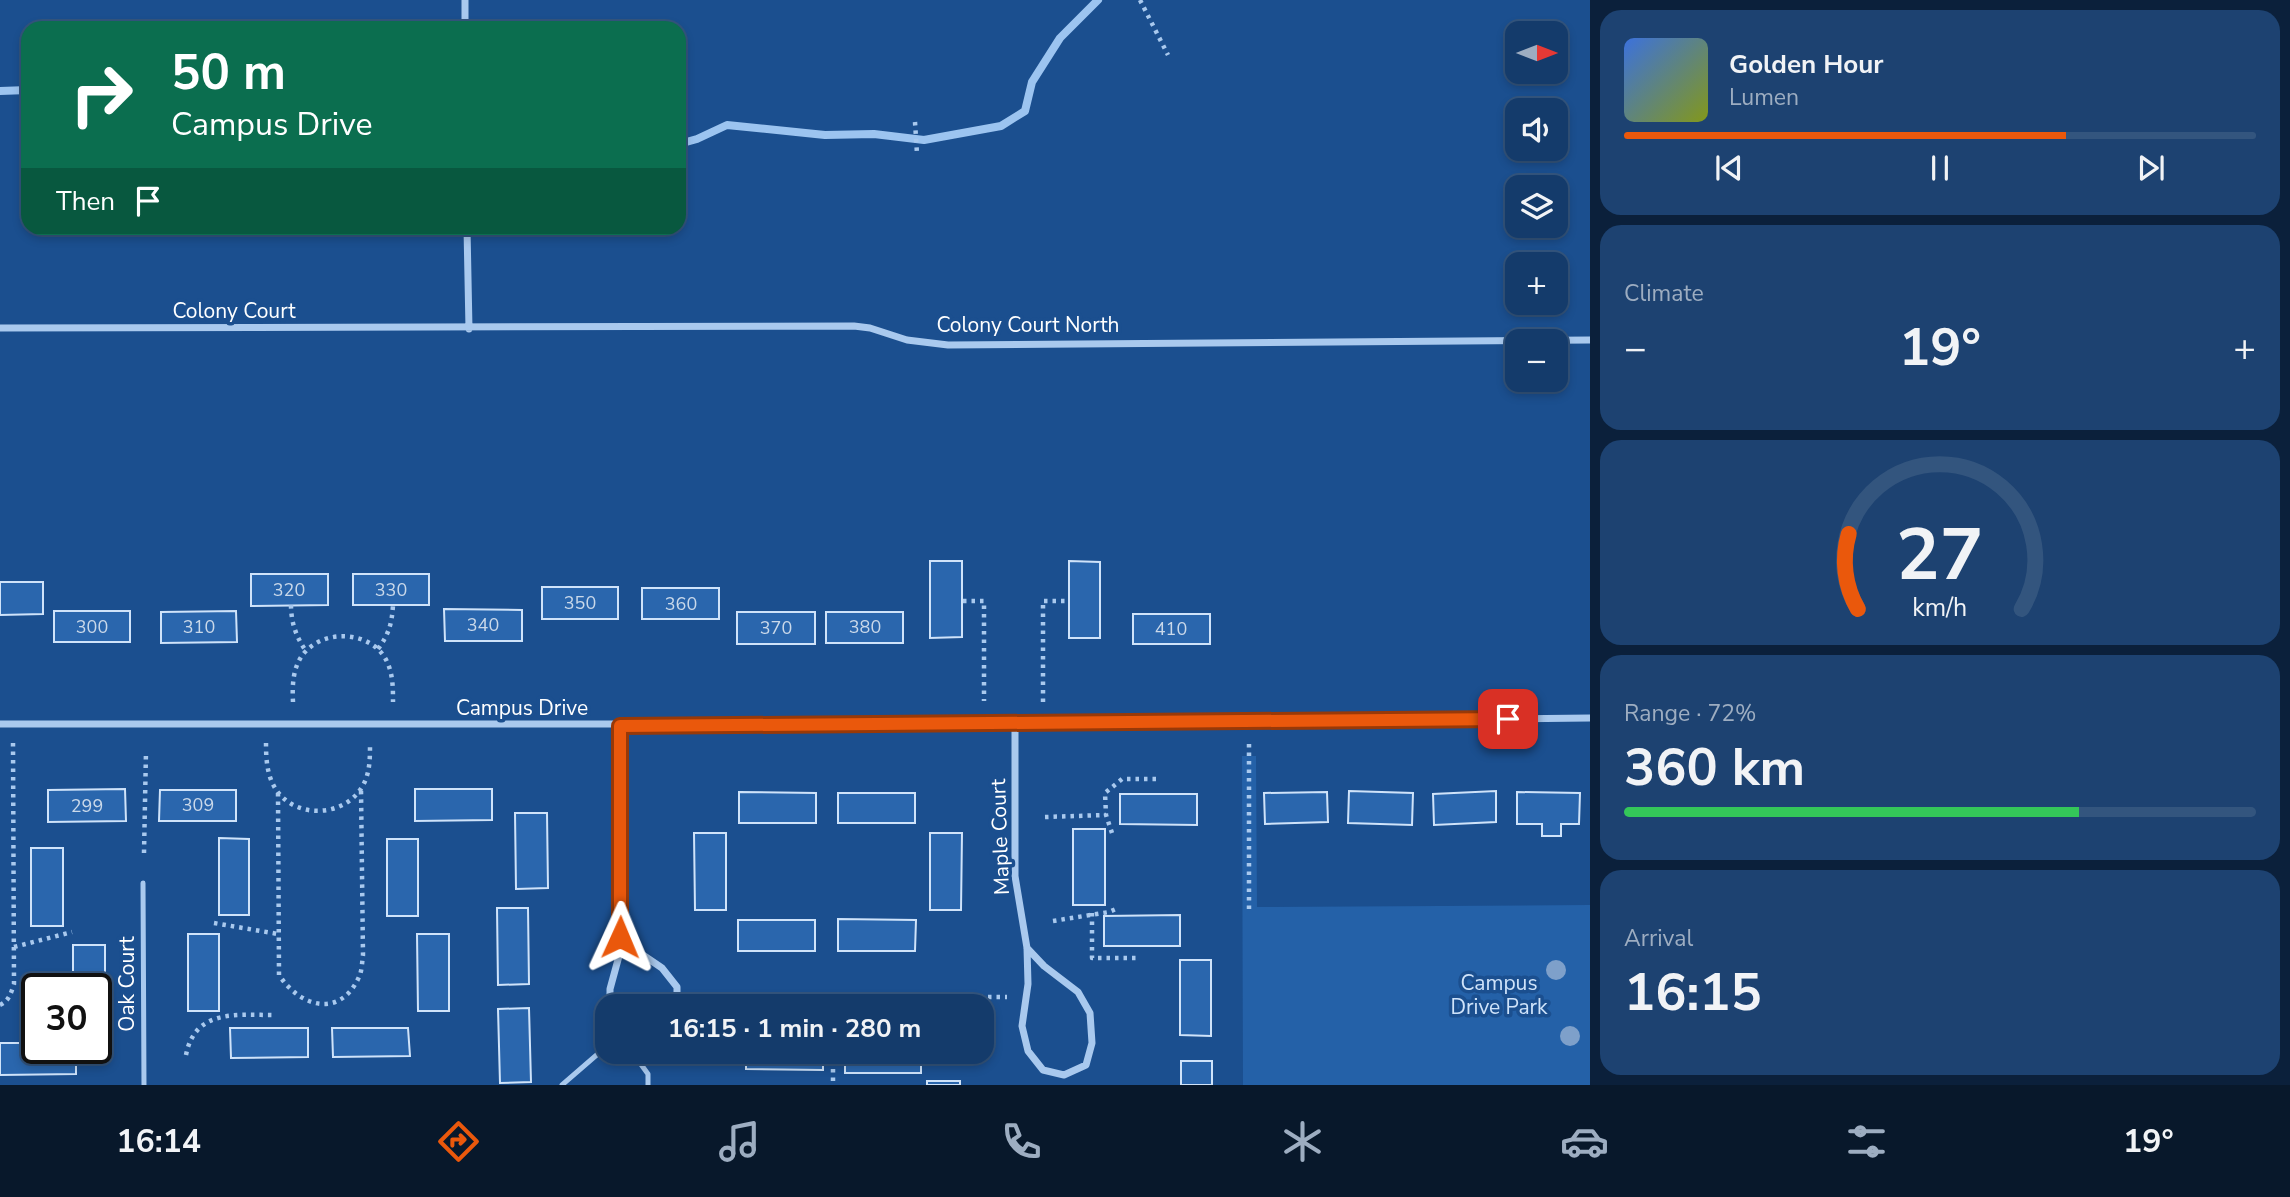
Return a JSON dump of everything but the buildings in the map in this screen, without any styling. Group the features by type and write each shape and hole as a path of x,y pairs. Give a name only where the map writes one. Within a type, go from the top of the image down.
{"street":[{"path":"465,0 465,21"},
{"path":"467,235 469,328"},
{"name":"Colony Court North","path":"469,328 853,326 870,328 907,340 948,345 1590,340"},
{"name":"Colony Court","path":"0,328 469,328"},
{"name":"Campus Drive","path":"0,724 620,726 1590,718"},
{"name":"Maple Court","path":"1015,724 1015,876 1027,948 1028,984 1023,1026 1028,1051 1043,1070 1064,1074 1086,1065 1092,1043 1090,1013 1078,992 1044,966 1027,948"},
{"path":"610,994 619,956 621,919 620,726"},
{"path":"621,919 637,951 662,968 677,987 677,994"}],"lane":[{"name":"Oak Court","path":"143,883 144,1085"},
{"path":"562,1085 595,1056"},
{"path":"641,1064 648,1074 648,1085"}],"path":[{"path":"1140,0 1168,55"},
{"path":"915,122 917,153"},
{"path":"963,601 985,601 984,701"},
{"path":"1043,702 1043,601 1069,601"},
{"path":"291,605 294,629 306,651"},
{"path":"378,649 387,637 393,605"},
{"path":"293,702 294,675 306,651 328,637 340,636 366,641 378,649 392,676 393,702"},
{"path":"0,1005 5,1003 14,984 13,741"},
{"path":"266,743 267,766 278,793 279,975 288,989 314,1004 331,1003 346,994 360,975 363,955 361,789 370,763 370,744"},
{"path":"1248,744 1249,912"},
{"path":"144,853 146,751"},
{"path":"1112,833 1106,815 1105,793 1122,779 1156,779"},
{"path":"278,793 295,806 311,811 326,811 339,806 361,789"},
{"path":"1045,817 1106,815"},
{"path":"1053,921 1116,909"},
{"path":"1092,913 1092,958 1139,958"},
{"path":"214,923 278,934"},
{"path":"14,947 72,932"},
{"path":"994,997 1007,997"},
{"path":"186,1055 196,1029 206,1023 225,1016 273,1015"},
{"path":"832,1064 833,1085"}],"green space":[{"name":"Campus Drive Park","path":"1242,756 1256,756 1257,907 1590,905 1590,1085 1243,1085"}],"waterway":[{"path":"686,142 727,125 825,135 874,134 924,140 1001,126 1025,111 1032,82 1060,38 1098,0"},
{"path":"0,91 21,90"}],"route":[{"path":"620,937 620,726 1508,719"}]}
